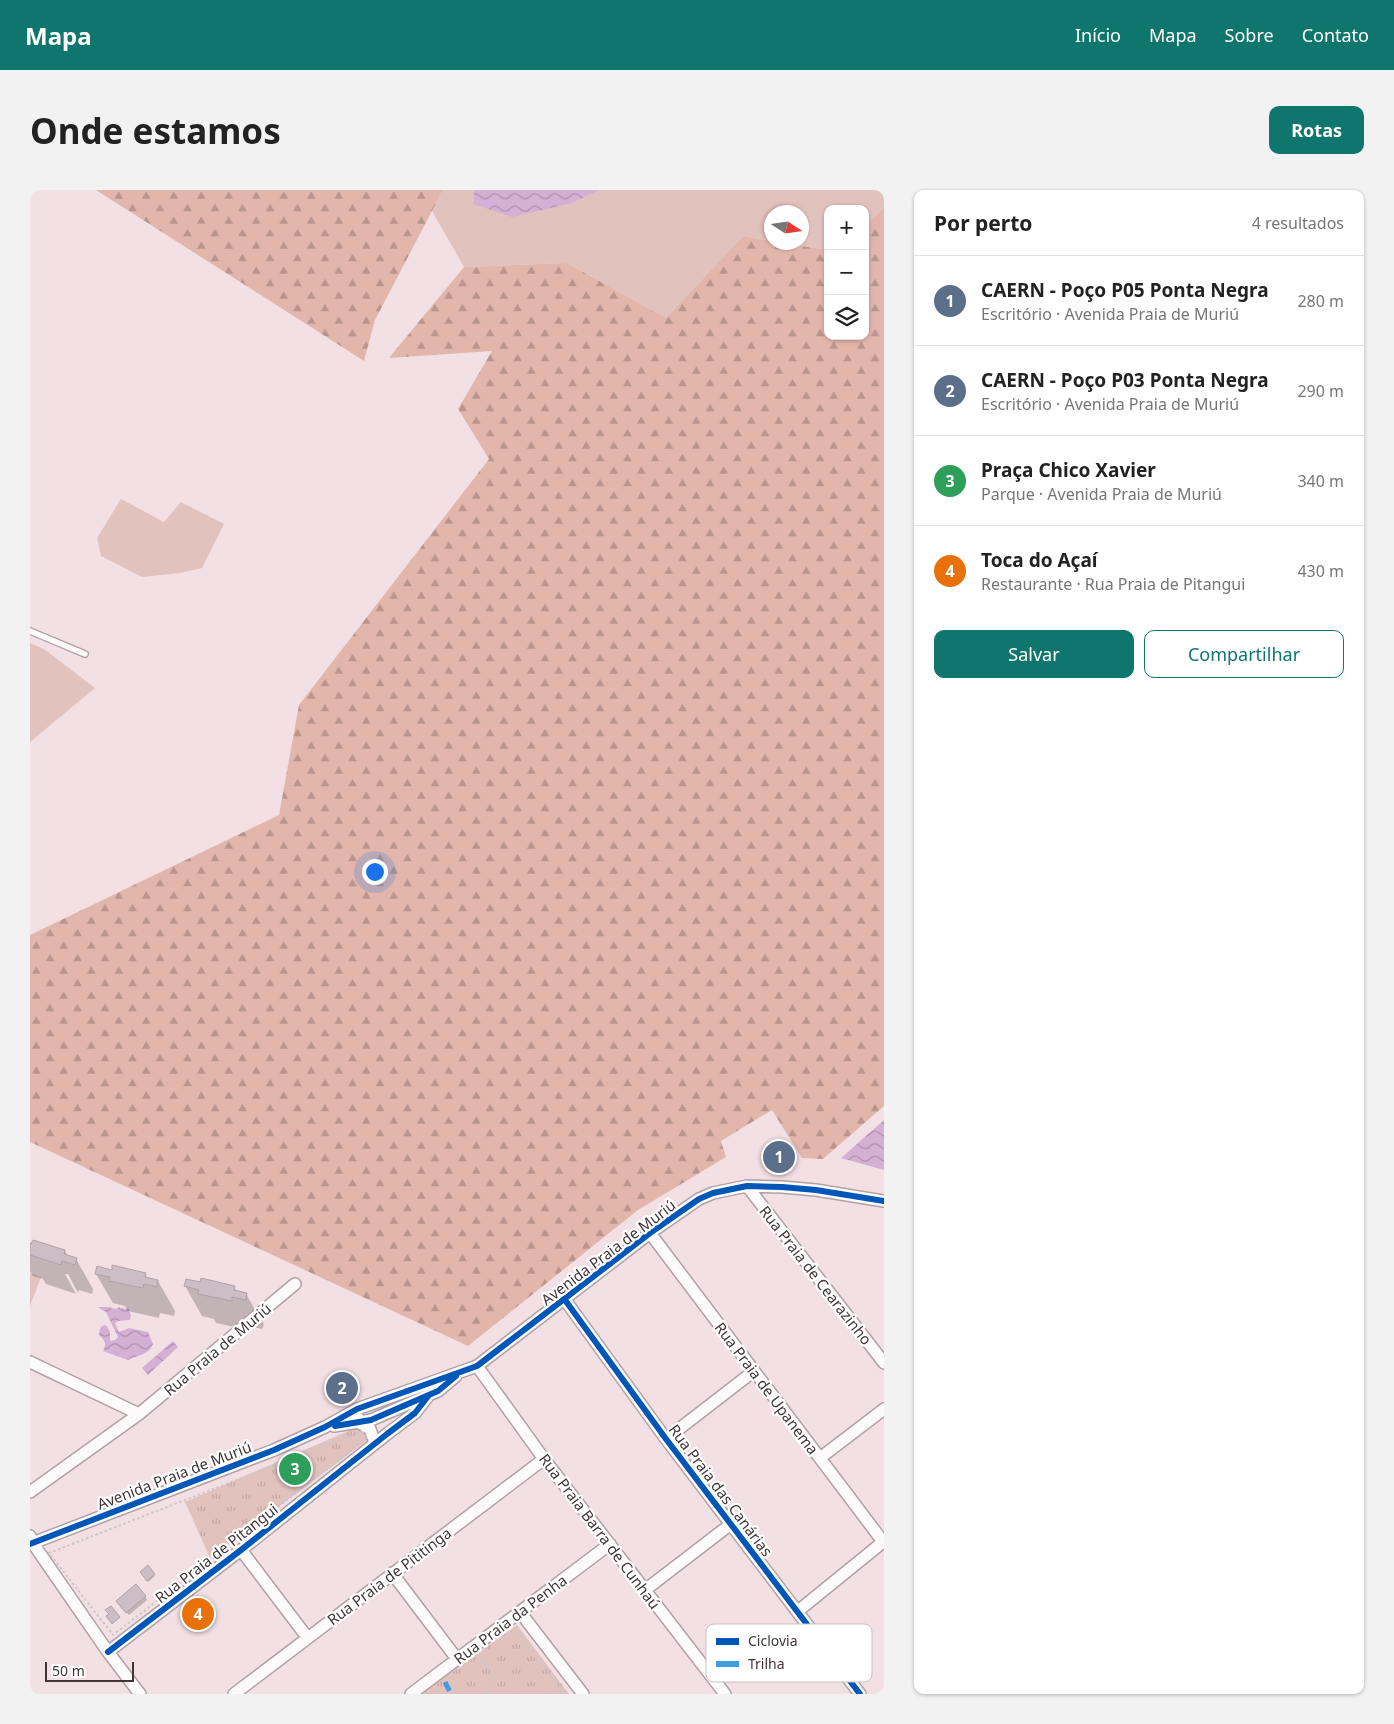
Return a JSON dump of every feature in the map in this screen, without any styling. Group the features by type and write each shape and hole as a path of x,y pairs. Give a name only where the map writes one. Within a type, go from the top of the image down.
{"street":[{"name":"Avenida Praia de Muriú","path":"477,1366 650,1233 699,1199 720,1191 747,1186 816,1190 884,1201"},
{"name":"Rua Praia de Cearazinho","path":"747,1186 884,1363"},
{"name":"Rua Praia de Upanema","path":"650,1233 884,1543"},
{"name":"Rua Praia de Muriú","path":"30,1492 138,1414 296,1284"},
{"name":"Rua Praia das Canárias","path":"564,1300 666,1439 808,1624"},
{"path":"30,1362 138,1414"},
{"path":"464,1370 477,1366"},
{"name":"Rua Praia Barra de Cunhaú","path":"477,1366 544,1459 706,1669"},
{"name":"Avenida Praia de Muriú","path":"325,1427 371,1420 384,1415 438,1391 464,1370"},
{"name":"Avenida Praia de Muriú","path":"31,1541 274,1450 325,1427 357,1409 464,1370"},
{"path":"666,1439 754,1372"},
{"name":"Rua Praia de Pitangui","path":"108,1652 415,1413 429,1395"},
{"path":"379,1402 384,1415 386,1434"},
{"path":"357,1409 358,1422 370,1429 375,1443"},
{"path":"820,1458 884,1409"},
{"name":"Rua Praia de Pititinga","path":"234,1694 544,1459"},
{"path":"645,1590 731,1524"},
{"path":"31,1541 108,1652 140,1694"},
{"path":"798,1611 884,1543"},
{"name":"Rua Praia da Penha","path":"411,1694 610,1544"},
{"path":"241,1550 307,1637"},
{"path":"392,1573 457,1659"},
{"path":"520,1612 583,1694"},
{"name":"Rua Praia Barra de Cunhaú","path":"716,1682 725,1694"},
{"name":"Rua Praia das Canárias","path":"851,1682 860,1694"}],"lane":[{"path":"30,631 85,654"}],"path":[{"path":"362,1431 368,1437 113,1635 49,1553 362,1431"},
{"path":"516,1630 565,1694"},
{"path":"480,1656 492,1676 488,1694"}],"green space":[{"path":"96,190 443,190 375,320 364,361"},
{"path":"443,190 474,190 473,204 572,203 600,190 884,190 884,207 869,223 869,205 824,205 824,249 809,247 809,205 764,205 764,240 743,236 666,318 567,263 464,267 432,211"},
{"path":"884,207 884,1106 823,1159 802,1158 772,1110 721,1141 726,1157 638,1210 468,1346 30,1142 30,935 279,815 299,705 489,459 458,409 492,351 389,358 464,267 567,263 666,318 743,236 764,240 764,250 809,250 809,247 824,249 824,340 869,340 869,223"},
{"path":"121,499 164,522 181,502 224,524 202,568 180,573 142,577 101,556 97,538"},
{"path":"30,643 44,649 95,688 30,742"},
{"path":"30,1273 41,1277 30,1306"},
{"path":"362,1425 373,1436 210,1558 185,1502"},
{"path":"517,1625 569,1694 422,1694"}],"water":[{"path":"474,190 600,190 572,203 512,217 473,204"},
{"path":"884,1120 884,1170 841,1158"},
{"path":"98,1307 128,1308 131,1315 130,1320 115,1323 119,1332 129,1328 148,1332 153,1344 149,1351 128,1360 103,1351 105,1344 99,1335 100,1328 104,1325 107,1326 110,1332 110,1341 118,1337 106,1312"},
{"path":"173,1341 178,1347 148,1375 142,1368"}],"building":[{"path":"768,1164 775,1164 775,1170 768,1170"},
{"path":"33,1240 65,1250 64,1254 77,1258 75,1265 62,1261 61,1265 30,1255 30,1243"},
{"path":"112,1265 146,1273 145,1277 158,1280 157,1287 144,1284 143,1288 109,1281 110,1277 95,1274 97,1266 112,1270"},
{"path":"201,1278 235,1286 234,1290 247,1293 246,1300 232,1297 232,1301 198,1294 199,1290 184,1286 186,1279 200,1282"},
{"path":"148,1565 155,1574 147,1581 140,1572"},
{"path":"136,1584 146,1596 126,1613 116,1601"},
{"path":"111,1606 120,1617 112,1624 106,1616 109,1614 105,1610"}],"marked path":[{"path":"445,1682 451,1694"}],"cycle path":[{"path":"30,1544 274,1450 325,1427 357,1409 477,1366 650,1233 699,1199 713,1193 747,1186 782,1187 816,1190 884,1201"},
{"path":"565,1300 666,1439 807,1624"},
{"path":"335,1426 371,1420 438,1391 456,1376"},
{"path":"108,1652 415,1413 429,1395"},
{"path":"851,1682 860,1694"}],"place":[{"name":"CAERN - Poço P05 Ponta Negra","path":"779,1157"},
{"name":"CAERN - Poço P03 Ponta Negra","path":"342,1388"},
{"name":"Praça Chico Xavier","path":"295,1469"},
{"name":"Toca do Açaí","path":"198,1614"}]}
